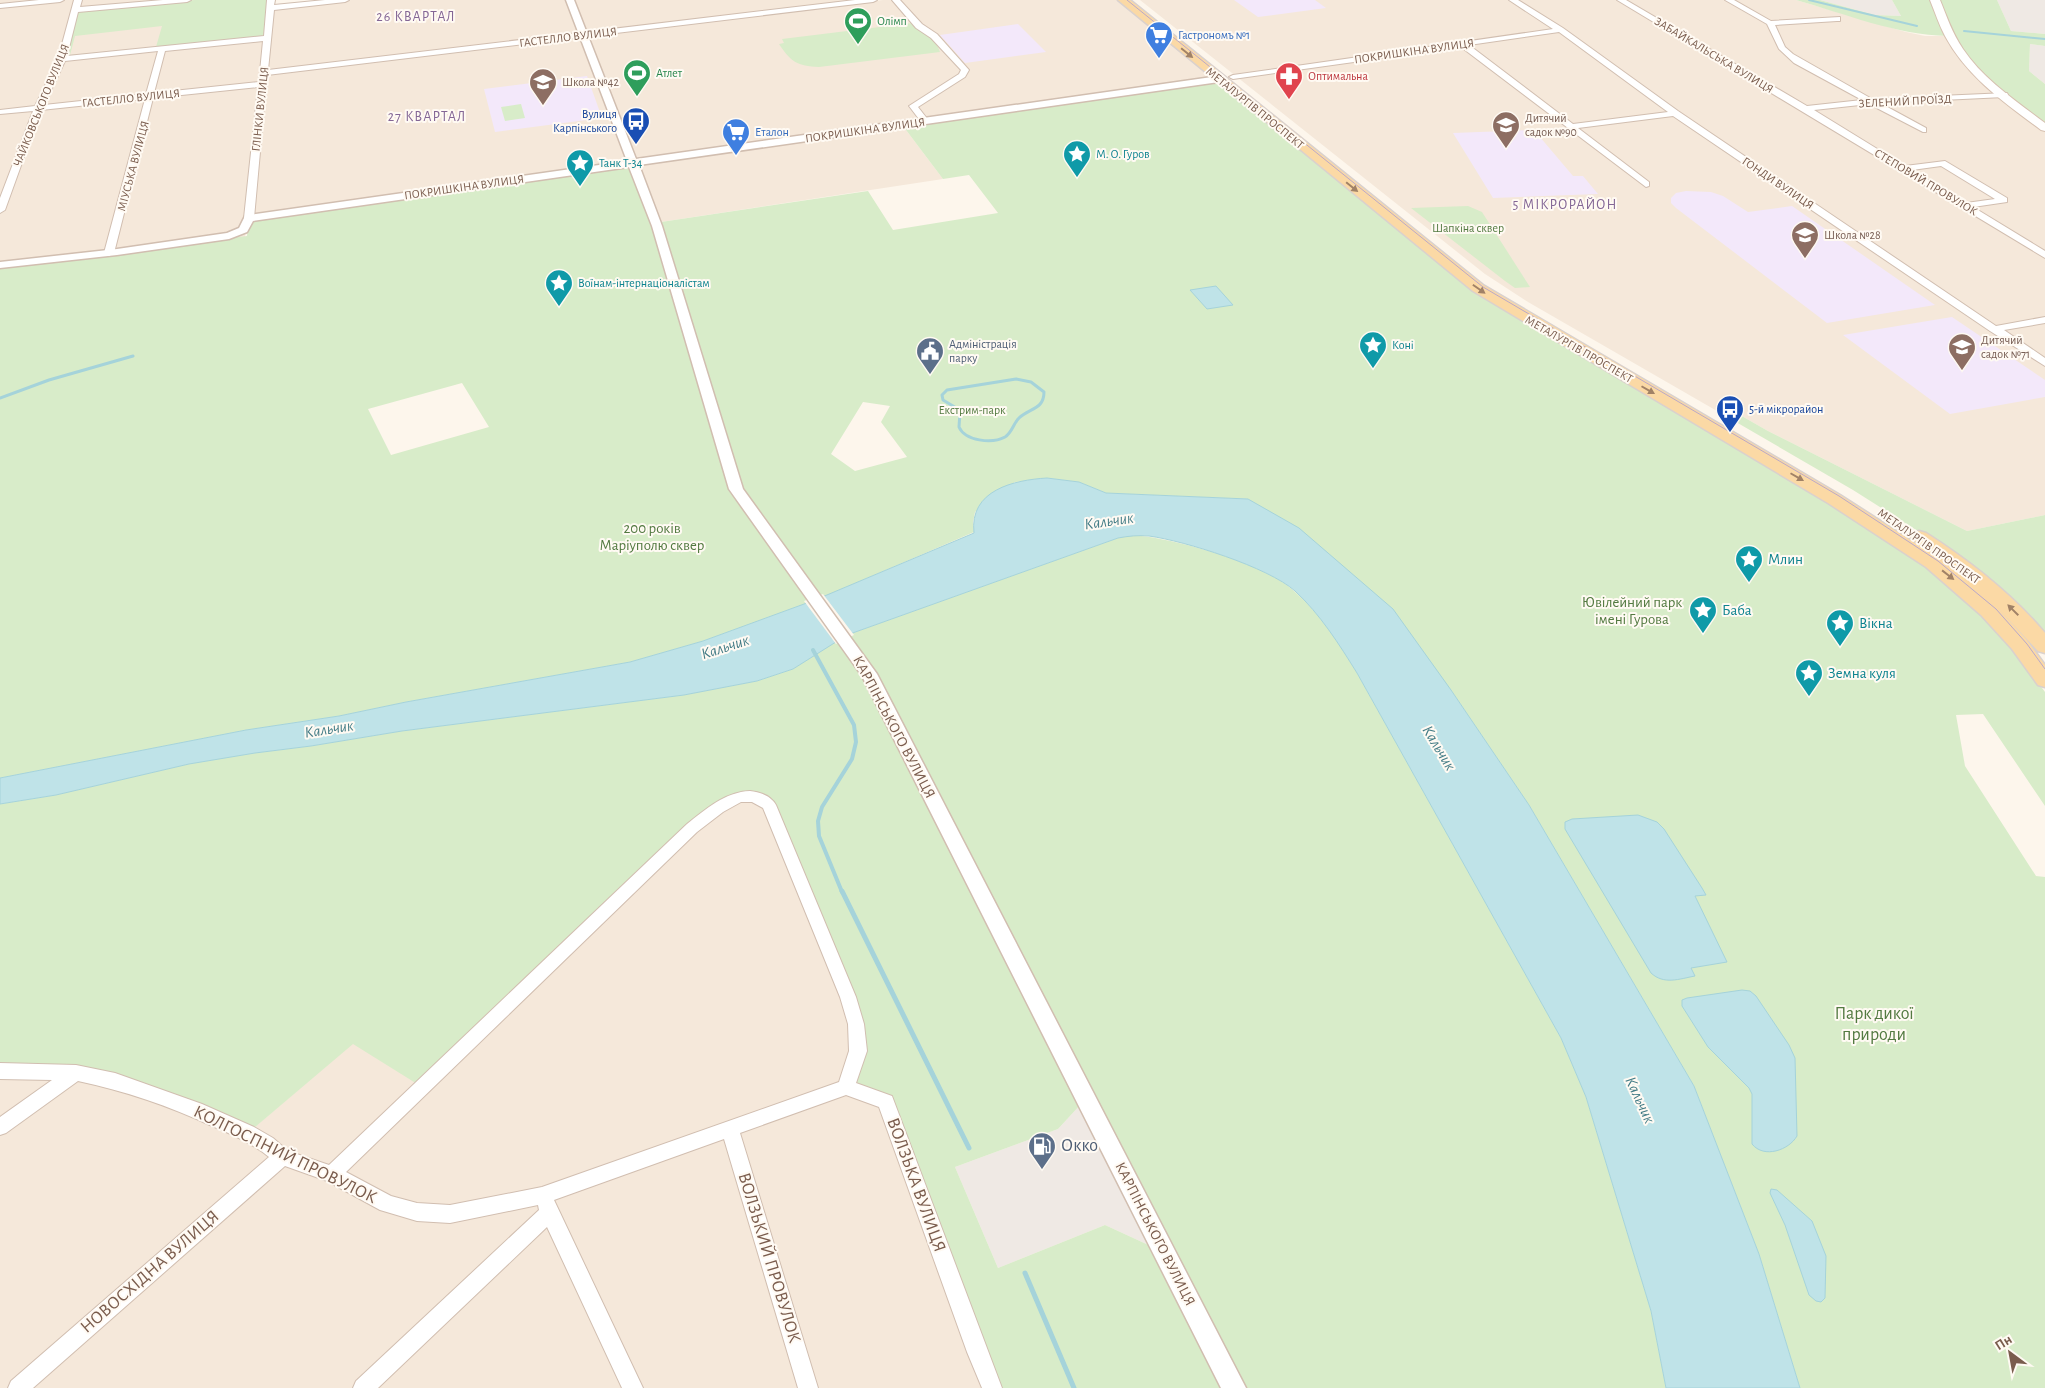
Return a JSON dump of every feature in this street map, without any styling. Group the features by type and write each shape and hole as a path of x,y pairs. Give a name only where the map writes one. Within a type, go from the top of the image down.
{"main road":[{"name":"МЕТАЛУРГІВ ПРОСПЕКТ","path":"1123,0 1493,284 1849,492 1950,557 1992,590 2029,626 2045,646"},
{"name":"МЕТАЛУРГІВ ПРОСПЕКТ","path":"1137,0 1226,78 1478,288 1834,499 1932,563 1988,610 2018,644 2045,680"},
{"path":"1935,0 1950,36 1962,55 2004,95 2045,128"}],"street":[{"path":"1,8 60,0"},
{"name":"ЧАЙКОВСЬКОГО ВУЛИЦЯ","path":"0,210 38,108 62,59 78,0"},
{"path":"75,10 187,0"},
{"path":"271,4 345,0"},
{"name":"КАРПІНСЬКОГО ВУЛИЦЯ","path":"570,0 657,226 731,478 743,501 869,674 1234,1388"},
{"name":"ГАСТЕЛЛО ВУЛИЦЯ","path":"263,73 874,0"},
{"path":"896,0 919,26 934,36 965,70 962,75 914,106 925,121"},
{"name":"ГОНДИ ВУЛИЦЯ","path":"1513,0 1560,30 1675,113 2045,363"},
{"name":"ЗАБАЙКАЛЬСЬКА ВУЛИЦЯ","path":"1621,0 1806,109"},
{"path":"1729,0 1770,22 1837,19"},
{"name":"ГЛІНКИ ВУЛИЦЯ","path":"249,218 271,4"},
{"path":"1770,22 1778,45 1785,53 1923,130"},
{"name":"ПОКРИШКІНА ВУЛИЦЯ","path":"249,218 1560,30"},
{"path":"62,59 267,38"},
{"path":"1462,44 1646,184"},
{"name":"МІУСЬКА ВУЛИЦЯ","path":"109,253 162,49"},
{"name":"ГАСТЕЛЛО ВУЛИЦЯ","path":"0,112 262,84"},
{"name":"ЗЕЛЕНИЙ ПРОЇЗД","path":"1806,109 1872,101 2004,95"},
{"name":"СТЕПОВИЙ ПРОВУЛОК","path":"1806,109 2045,255"},
{"path":"1571,127 1675,113"},
{"path":"1903,169 1942,164 2004,200 1964,206"},
{"path":"0,265 109,253 229,236 243,230 249,218"},
{"path":"1994,329 2045,320"},
{"path":"332,1174 692,828 711,812 729,802 747,796 758,798 769,805 848,997 856,1024 858,1051 846,1086 730,1128 546,1204 363,1388"},
{"name":"КОЛГОСПНИЙ ПРОВУЛОК","path":"0,1071 76,1073 115,1082 196,1110 248,1133 267,1144 282,1157 332,1174 387,1204 417,1212 450,1214 546,1204"},
{"path":"0,1127 76,1073"},
{"name":"ВОЛЗЬКА ВУЛИЦЯ","path":"846,1086 886,1102 977,1352 992,1388"},
{"name":"ВОЛЗЬКИЙ ПРОВУЛОК","path":"730,1128 808,1388"},
{"name":"НОВОСХІДНА ВУЛИЦЯ","path":"18,1388 282,1157"},
{"path":"546,1204 633,1388"}],"shaded area":[{"path":"0,0 269,0 245,237 0,265"},
{"path":"351,0 567,0 581,35 265,72 272,9"},
{"path":"573,0 863,0 586,34"},
{"path":"883,0 1119,0 1214,78 636,161 587,36"},
{"path":"1140,0 1796,0 1906,32 1925,36 1948,36 2045,130 2045,515 1967,531 1768,431 1726,407 1717,411 1528,302 1485,274"},
{"path":"1234,0 1315,0 1326,8 1258,17"},
{"path":"1820,0 1892,0 1901,16 1875,15"},
{"path":"1997,0 2045,0 2045,34 2011,31"},
{"path":"1018,24 1046,52 965,63 940,35"},
{"path":"582,36 631,162 252,216 265,74"},
{"path":"2030,44 2045,46 2045,84 2029,71"},
{"name":"Школа №42","path":"587,76 602,118 495,132 484,89"},
{"path":"903,126 943,179 661,222 638,164"},
{"name":"Дитячий садок №90","path":"1534,130 1573,176 1583,176 1598,194 1493,198 1453,133"},
{"name":"Школа №28","path":"1686,191 1711,192 1723,196 1748,212 1792,206 1935,305 1827,323 1676,208 1671,203 1671,198 1676,193"},
{"name":"Дитячий садок №71","path":"1952,317 2045,380 2045,397 1950,414 1843,335"},
{"path":"747,796 769,805 886,1102 992,1388 0,1388 0,1071 76,1073 248,1133 353,1043 692,828"},
{"path":"1082,1103 1155,1248 1105,1225 998,1268 955,1167 1058,1129"}],"green space":[{"path":"195,0 269,0 265,38 65,58 78,11","holes":["162,26 156,47 70,55 75,36"]},
{"path":"1796,0 1820,0 1875,15 1901,16 1892,0 1933,0 1948,36 1929,35 1890,28"},
{"path":"1938,0 1997,0 2011,31 2045,34 2045,46 2030,44 2029,71 2045,84 2045,126 1994,85 1971,62 1953,36"},
{"name":"Олімп","path":"912,23 932,39 940,52 819,67 805,66 795,62 779,44 784,43 782,39"},
{"name":"Ювілейний парк імені Гурова","path":"1217,81 1447,269 1829,501 1906,551 1963,595 2010,645 2045,692 2045,806 1983,714 1956,715 1965,766 2036,876 2045,877 2045,1388 1800,1388 1759,1254 1694,1086 1529,805 1451,690 1248,499 1106,493 1079,482 1047,478 1015,482 975,512 974,532 821,598 742,487 737,477 661,222 868,191 893,230 998,213 969,175 943,179 903,126","holes":["863,402 890,406 881,422 907,457 855,471 831,454"]},
{"path":"521,104 525,118 505,121 501,107"},
{"name":"200 років Маріуполю сквер","path":"634,163 731,478 811,602 703,641 630,662 406,702 339,716 246,730 0,778 0,265 247,236 249,218","holes":["462,383 489,427 391,455 368,409"]},
{"name":"Шапкіна сквер","path":"1468,206 1482,212 1530,287 1515,288 1411,208"},
{"path":"1726,407 1768,431 1967,531 2045,515 2045,637 1932,540 1853,490 1717,411"},
{"path":"1132,535 1171,541 1217,554 1262,571 1280,581 1294,591 1312,609 1328,629 1357,673 1561,1038 1586,1097 1651,1311 1666,1388 1243,1388 847,635 1118,538"},
{"path":"839,639 855,661 1082,1103 1058,1129 955,1167 998,1268 1105,1225 1155,1248 1226,1388 992,1388 886,1102 846,1087 856,1024 769,805 759,798 729,802 422,1087 353,1044 248,1133 115,1081 0,1071 0,804 56,795 189,764 255,753 402,731 684,695 757,681 793,669"}],"water":[{"path":"1216,286 1233,305 1207,309 1190,290"},
{"name":"Кальчик","path":"1047,478 1079,482 1106,493 1248,499 1299,528 1393,609 1529,805 1694,1086 1759,1254 1800,1388 1666,1388 1651,1311 1586,1097 1561,1038 1357,673 1329,630 1313,609 1295,591 1282,582 1246,564 1204,549 1149,536 1118,538 847,635 793,669 757,681 684,695 402,731 255,753 189,764 56,795 0,804 0,778 246,730 339,716 406,702 630,662 703,641 815,600 974,533 974,518 986,497 1008,485 1021,481"},
{"path":"1638,815 1657,822 1664,829 1702,888 1706,895 1695,896 1727,962 1691,968 1695,976 1677,980 1661,979 1651,973 1565,829 1565,822 1572,819"},
{"path":"1742,990 1750,991 1756,996 1789,1045 1795,1058 1797,1136 1788,1145 1776,1151 1763,1151 1757,1149 1752,1144 1752,1094 1749,1088 1708,1047 1682,1006 1682,1000 1687,998"},
{"path":"1771,1189 1777,1190 1812,1221 1826,1256 1825,1298 1821,1302 1816,1301 1809,1295 1785,1225 1770,1193"}],"pier":[{"path":"823,594 854,635 836,644 804,601"}],"waterway":[{"path":"1809,0 1917,26"},
{"path":"1964,31 2045,39"},
{"path":"0,398 49,380 133,356"},
{"path":"958,409 943,400 942,395 947,390 1016,379 1031,382 1044,392 1039,406 1019,418 1009,433 1000,439 979,440 962,432 959,427 960,412"},
{"path":"813,650 854,725 856,742 852,759 822,807 818,821 819,836 842,892"},
{"path":"842,891 969,1148"},
{"path":"1025,1273 1074,1388"}],"tram line":[{"path":"1127,0 1483,287 1839,496 1938,561 1996,609 2027,644 2045,669"}],"place":[{"name":"Олімп","path":"858,45"},
{"name":"Гастрономъ №1","path":"1159,59"},
{"name":"Атлет","path":"637,97"},
{"name":"Оптимальна","path":"1289,100"},
{"name":"Школа №42","path":"543,106"},
{"name":"Вулиця Карпінського","path":"636,145"},
{"name":"Дитячий садок №90","path":"1506,149"},
{"name":"Еталон","path":"736,156"},
{"name":"М. О. Гуров","path":"1077,178"},
{"name":"Танк Т-34","path":"580,187"},
{"name":"Школа №28","path":"1805,259"},
{"name":"Воїнам-інтернаціоналістам","path":"559,307"},
{"name":"Коні","path":"1373,369"},
{"name":"Дитячий садок №71","path":"1962,371"},
{"name":"Адміністрація парку","path":"930,375"},
{"name":"5-й мікрорайон","path":"1730,433"},
{"name":"Млин","path":"1749,583"},
{"name":"Баба","path":"1703,634"},
{"name":"Вікна","path":"1840,647"},
{"name":"Земна куля","path":"1809,697"},
{"name":"Окко","path":"1042,1170"}],"district":[{"name":"26 КВАРТАЛ","path":"416,17"},
{"name":"27 КВАРТАЛ","path":"427,117"},
{"name":"5 МІКРОРАЙОН","path":"1565,205"}],"park label":[{"name":"Екстрим-парк","path":"972,410"},
{"name":"Парк дикої природи","path":"1874,1024"}]}
